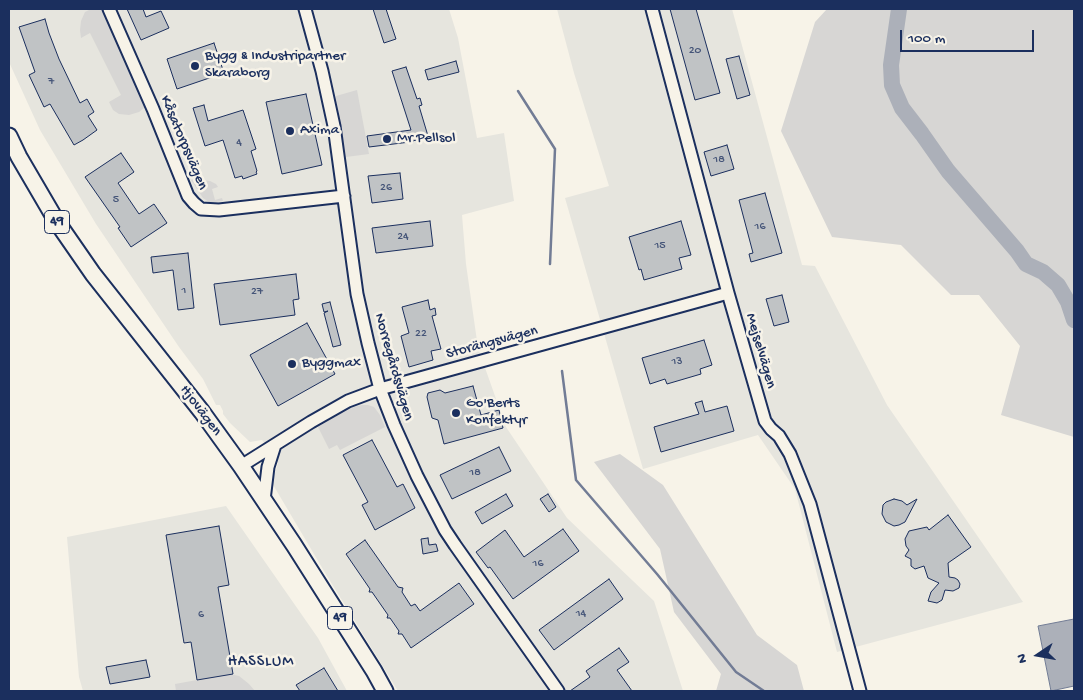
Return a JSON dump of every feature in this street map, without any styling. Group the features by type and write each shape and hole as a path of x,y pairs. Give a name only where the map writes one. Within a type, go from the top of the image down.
{"main road":[{"name":"Hjovägen","path":"9,136 19,157 57,222 93,274 202,412 241,466 374,671 384,691"}],"street":[{"name":"Kåsatorpsvägen","path":"109,9 153,109 188,196 201,209 219,210 344,196"},
{"name":"Norregårdsvägen","path":"305,9 332,118 357,294 380,389 410,463 445,530 558,691"},
{"name":"Mejselvägen","path":"652,9 728,293 765,421 779,436 790,454 810,504 860,691"},
{"name":"Storängsvägen","path":"241,466 348,401 380,389 728,293"},
{"path":"264,500 268,467 274,445"}],"shaded area":[{"path":"9,9 449,9 458,38 477,138 504,133 514,201 462,215 466,264 478,348 506,427 567,518 654,601 683,691 398,691 272,483 278,463 262,440 250,442 230,423 223,414 220,405 216,405 203,379 179,347 96,224 40,130 9,62"},
{"path":"91,9 103,9 145,107 139,112 129,115 119,114 113,110 109,102 121,95 90,33 81,38 81,21 85,12"},
{"path":"557,9 732,9 802,265 815,266 887,405 1023,602 837,652 795,489 758,435 643,469 565,198 609,186 574,73"},
{"path":"827,9 1074,9 1074,437 1001,415 1020,346 979,295 951,295 901,245 832,237 781,131 815,22"},
{"path":"357,90 369,154 346,157 335,99 336,96"},
{"path":"197,179 216,184 218,187 212,189 215,200 222,198 223,201 209,202 203,198 191,180"},
{"path":"362,405 374,407 385,427 340,450 337,445 329,449 318,427 354,407"},
{"path":"620,454 663,485 757,635 797,665 804,691 716,691 721,674 674,612 660,549 594,462"},
{"path":"226,506 318,638 347,691 83,691 79,677 67,537"},
{"path":"1074,619 1074,686 1051,691 1038,626"},
{"path":"230,674 239,676 255,691 176,691 175,684"}],"building":[{"path":"127,9 143,9 146,17 161,11 169,28 141,40"},
{"path":"373,9 386,9 396,39 384,43"},
{"path":"670,9 696,9 720,93 695,100"},
{"path":"45,19 59,59 80,103 87,99 94,112 88,116 97,130 74,145 50,104 44,107 29,75 35,72 19,27"},
{"name":"Bygg & Industripartner Skaraborg","path":"214,43 224,73 177,89 167,59"},
{"path":"739,56 750,95 737,99 726,59"},
{"path":"456,61 459,72 428,80 425,70"},
{"path":"406,67 417,99 420,98 422,105 419,106 428,136 410,142 369,147 367,136 411,130 392,71"},
{"name":"Axima","path":"306,94 322,165 282,174 266,102"},
{"path":"204,105 208,121 243,110 256,149 251,151 257,174 243,179 242,176 235,178 223,140 205,146 193,108"},
{"path":"727,145 734,169 711,176 704,152"},
{"path":"121,153 134,172 118,183 139,214 154,204 167,223 131,247 118,228 120,227 85,177"},
{"path":"400,173 403,199 372,203 368,176"},
{"path":"765,193 782,253 751,262 749,254 753,253 739,200"},
{"path":"430,221 433,246 376,253 372,228"},
{"path":"681,221 691,255 679,258 682,269 644,280 629,237"},
{"path":"188,253 194,308 178,310 173,270 153,273 151,257"},
{"path":"296,274 299,299 293,300 295,315 220,325 214,284"},
{"path":"782,295 789,322 774,326 766,299"},
{"path":"428,300 430,310 435,308 436,315 432,316 441,349 431,351 433,360 409,367 401,336 409,333 402,307"},
{"path":"330,302 341,345 333,347 324,313 328,311 324,312 322,304"},
{"name":"Byggmax","path":"307,323 335,374 278,406 250,355"},
{"path":"704,340 712,365 700,369 701,374 667,384 665,379 650,384 642,358"},
{"name":"Go'Berts Konfektyr","path":"473,386 481,415 499,410 503,428 444,444 438,420 432,418 427,397 428,393 440,390 445,393"},
{"path":"702,401 705,412 727,406 734,431 661,452 654,427 699,414 695,403"},
{"path":"372,440 397,487 403,484 415,508 375,530 362,505 368,502 343,455"},
{"path":"499,447 511,471 452,499 440,475"},
{"path":"506,494 513,506 482,524 475,512"},
{"path":"548,494 556,507 549,512 540,499"},
{"path":"894,499 902,501 907,505 917,499 905,522 894,526 886,522 882,514 883,505"},
{"path":"948,515 971,547 948,563 949,577 958,580 959,588 953,591 945,590 942,600 937,603 928,601 931,592 939,583 928,578 924,566 915,569 911,566 911,559 905,556 909,550 905,539 909,531 927,527 929,530"},
{"path":"219,526 229,585 218,587 233,674 197,680 191,642 184,643 166,535"},
{"path":"563,529 579,551 513,599 490,567 488,568 476,552 505,530 524,557"},
{"path":"428,538 429,545 436,544 438,551 423,554 421,539"},
{"path":"365,540 398,587 403,588 402,592 411,606 415,604 420,611 459,583 474,604 411,648 402,634 398,634 399,631 390,618 387,618 388,615 372,592 369,592 370,589 346,554"},
{"path":"609,579 623,599 554,650 539,630"},
{"path":"619,648 629,662 617,670 632,691 570,691 590,677 586,671"},
{"path":"146,660 150,677 110,684 106,667"},
{"path":"324,668 338,691 300,691 296,685"}],"waterway":[{"path":"899,9 891,65 892,85 902,108 948,171 1026,264 1043,272 1058,285 1068,302 1074,320"},
{"path":"518,91 555,149 550,264"},
{"path":"562,371 576,480 657,574 736,672 764,691"}],"place":[{"name":"Bygg & Industripartner Skaraborg","path":"195,66"},
{"name":"Axima","path":"290,131"},
{"name":"Mr Pellsol","path":"387,139"},
{"name":"Byggmax","path":"292,364"},
{"name":"Go'Berts Konfektyr","path":"456,413"}],"district":[{"name":"HASSLUM","path":"261,663"}]}
